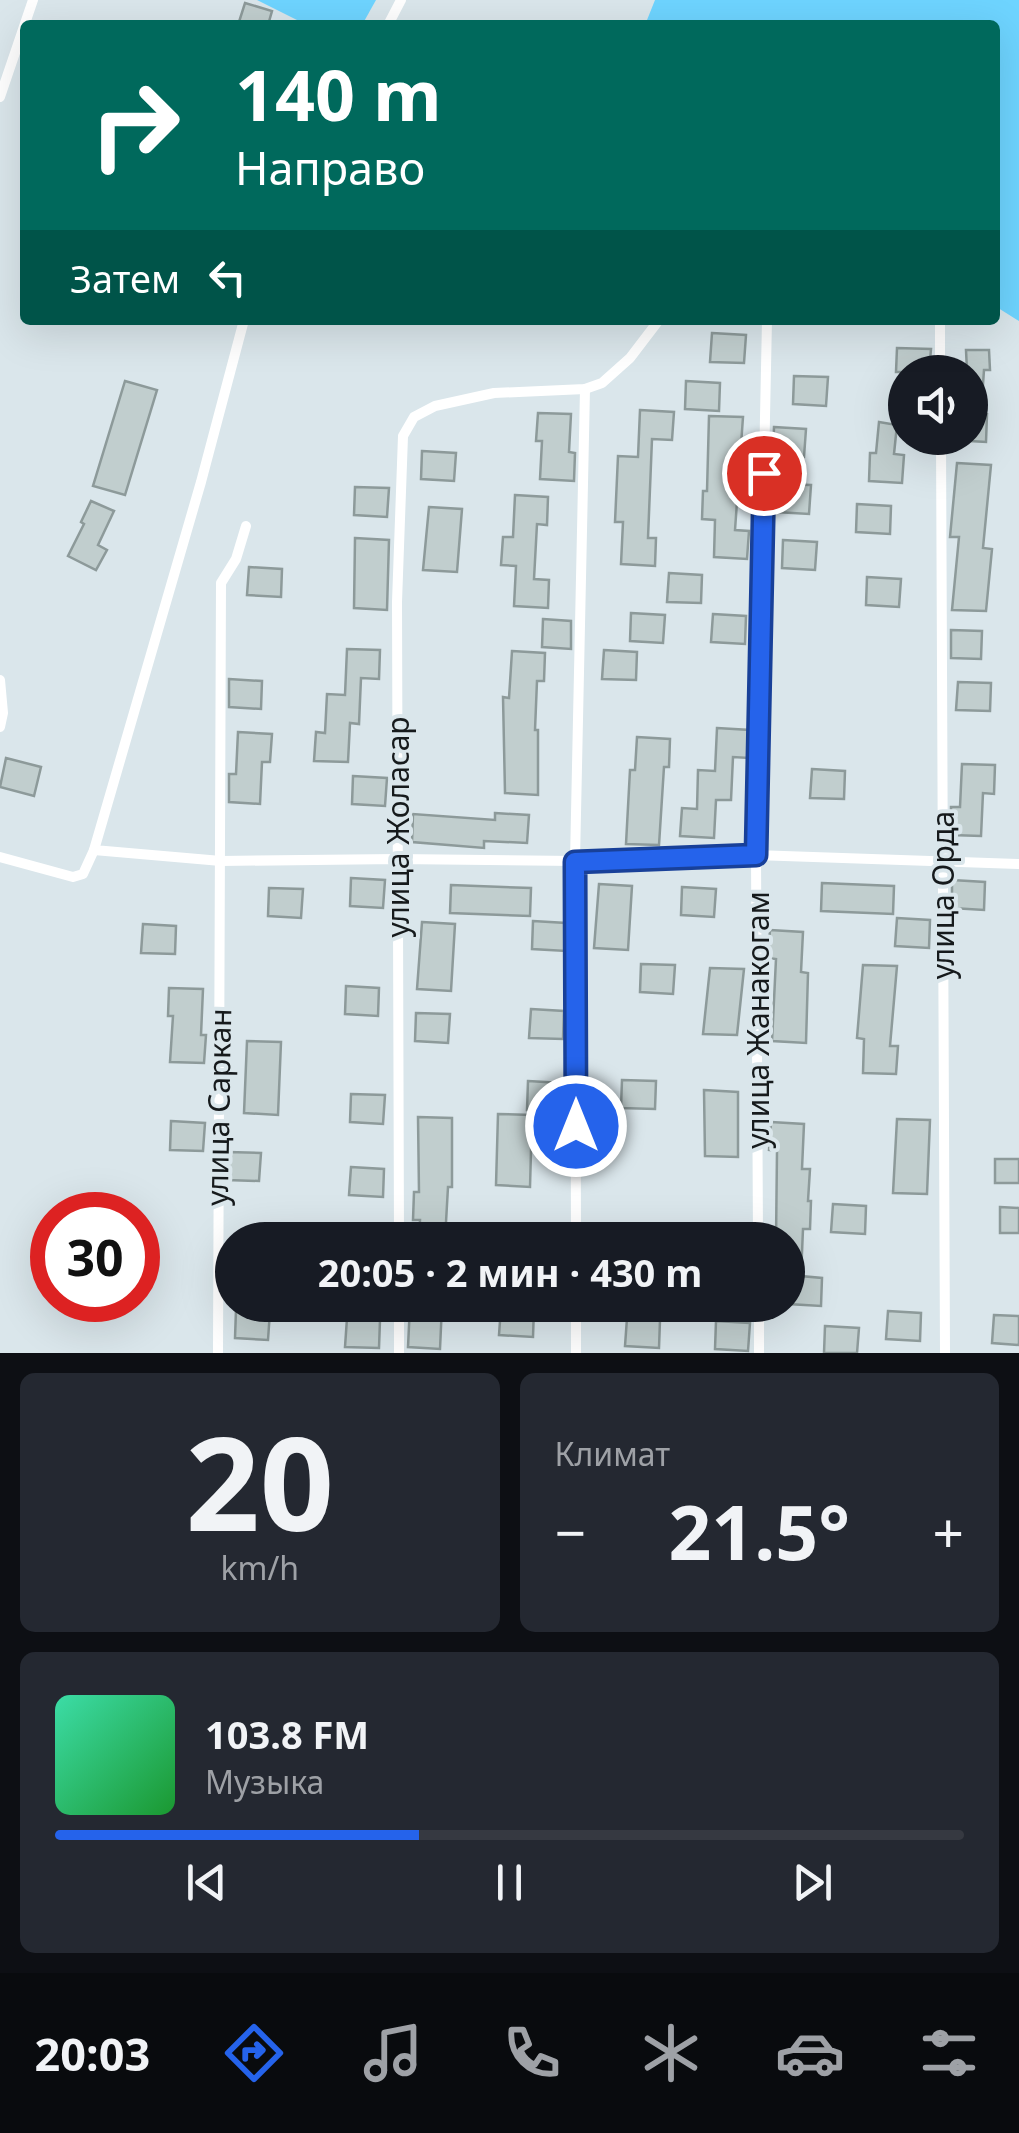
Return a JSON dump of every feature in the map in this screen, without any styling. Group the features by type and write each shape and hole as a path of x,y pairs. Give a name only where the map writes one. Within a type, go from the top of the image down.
{"street":[{"path":"0,98 20,39"},
{"path":"0,857 73,877 83,874 94,850 243,325"},
{"path":"576,1222 575,862 585,389 602,383 630,358 655,325"},
{"name":"улица Жанакогам","path":"758,1222 756,855 768,325"},
{"path":"940,325 940,355"},
{"name":"улица Жоласар","path":"398,1222 399,498 404,436 414,418 435,406 494,393 585,389"},
{"name":"улица Орда","path":"941,455 945,1353"},
{"name":"улица Саркан","path":"218,1353 221,583 236,559 246,526"},
{"path":"0,680 4,713 0,727"},
{"path":"94,850 222,861 397,858 575,862 756,855 1019,864"},
{"path":"399,1322 399,1353"},
{"path":"576,1322 576,1353"},
{"path":"759,1322 759,1353"}],"shaded area":[{"path":"257,0 376,0 365,20 297,20"},
{"path":"655,0 1019,0 1019,321 1000,309 1000,20 647,20"}],"building":[{"path":"245,3 272,11 269,20 240,20"},
{"path":"712,333 746,335 744,363 710,362"},
{"path":"897,348 931,349 930,355 897,355"},
{"path":"966,350 989,350 990,370 988,355 966,355"},
{"path":"794,376 828,377 826,406 793,404"},
{"path":"125,381 157,390 125,495 93,486"},
{"path":"686,381 720,383 719,411 685,409"},
{"path":"640,410 674,412 672,440 652,439 648,538 656,538 655,566 621,564 623,522 615,522 618,456 638,457"},
{"path":"538,413 571,414 569,452 575,453 574,481 540,479 542,441 536,441"},
{"path":"709,416 743,417 735,530 749,531 747,559 714,557 715,520 702,519 703,491 707,491"},
{"path":"879,422 888,424 888,455 904,455 902,483 869,481 870,453 876,453"},
{"path":"774,427 806,429 804,457 773,455"},
{"path":"422,451 456,453 454,481 421,479"},
{"path":"957,463 991,465 983,548 992,549 986,611 952,610 959,537 950,537"},
{"path":"777,484 811,485 809,514 776,512"},
{"path":"355,487 389,488 387,517 354,515"},
{"path":"515,495 548,497 547,525 537,524 534,579 549,580 548,608 514,606 516,566 501,565 503,537 513,537"},
{"path":"91,501 114,511 98,545 107,550 96,570 68,556"},
{"path":"857,504 891,506 890,534 856,532"},
{"path":"429,507 462,509 457,572 423,570"},
{"path":"355,538 389,540 387,610 354,608"},
{"path":"783,540 817,542 815,570 782,568"},
{"path":"249,567 282,569 281,597 247,595"},
{"path":"669,573 702,575 701,603 667,602"},
{"path":"867,577 901,579 899,607 866,605"},
{"path":"631,613 665,615 663,643 630,641"},
{"path":"713,614 746,616 745,644 711,642"},
{"path":"543,619 571,621 571,649 542,647"},
{"path":"951,630 982,631 981,659 951,658"},
{"path":"347,649 380,650 379,679 361,678 359,724 350,723 348,762 314,761 316,732 325,733 327,694 345,695"},
{"path":"604,650 637,652 636,680 602,679"},
{"path":"512,651 545,653 544,681 537,681 538,795 505,793 503,697 509,698"},
{"path":"229,679 262,681 261,709 229,707"},
{"path":"958,682 991,683 990,711 956,710"},
{"path":"717,728 750,730 749,758 733,757 731,800 716,800 714,838 680,836 682,808 697,809 698,770 715,771"},
{"path":"238,732 272,734 270,762 262,762 260,804 229,802 229,774 236,774"},
{"path":"637,737 670,739 669,767 664,767 659,845 626,844 630,770 635,770"},
{"path":"6,758 41,767 34,796 0,787"},
{"path":"962,764 995,765 994,794 983,793 981,836 951,835 951,807 960,807"},
{"path":"812,769 845,771 844,799 810,798"},
{"path":"353,776 387,778 385,806 352,804"},
{"path":"495,813 529,815 527,843 484,841 484,848 412,842 413,814 495,820"},
{"path":"351,878 385,880 383,908 350,906"},
{"path":"952,880 985,882 984,910 952,908"},
{"path":"822,883 894,886 893,914 821,911"},
{"path":"599,884 632,886 628,950 594,948"},
{"path":"451,885 531,888 530,916 450,913"},
{"path":"682,887 716,889 714,917 681,915"},
{"path":"269,888 303,889 301,918 268,916"},
{"path":"897,918 930,920 929,948 895,946"},
{"path":"533,921 566,923 566,951 532,949"},
{"path":"422,922 455,924 451,991 417,989"},
{"path":"143,924 176,926 175,954 141,953"},
{"path":"770,930 803,932 801,972 808,973 806,1043 772,1041 776,959 768,958"},
{"path":"641,964 675,965 673,994 640,992"},
{"path":"863,965 897,966 890,1046 898,1046 896,1074 863,1073 864,1039 857,1038"},
{"path":"710,968 744,969 737,1035 703,1034"},
{"path":"346,986 379,988 378,1016 345,1014"},
{"path":"169,988 203,989 204,1063 170,1062 173,1016 168,1016"},
{"path":"531,1009 564,1011 563,1039 529,1038"},
{"path":"416,1013 450,1014 448,1043 415,1041"},
{"path":"247,1041 281,1042 278,1115 244,1113"},
{"path":"622,1080 656,1081 655,1109 621,1108"},
{"path":"528,1081 562,1083 561,1111 527,1110"},
{"path":"704,1090 738,1092 738,1157 705,1156"},
{"path":"351,1094 385,1095 383,1124 350,1122"},
{"path":"498,1114 532,1115 530,1187 496,1185"},
{"path":"418,1117 452,1118 452,1187 448,1187 446,1222 413,1220 414,1192 419,1192"},
{"path":"897,1119 930,1120 927,1194 893,1193"},
{"path":"171,1121 205,1123 203,1151 170,1150"},
{"path":"771,1122 804,1124 802,1169 810,1169 810,1229 805,1229 805,1222 776,1222 777,1151 769,1150"},
{"path":"228,1152 261,1153 259,1181 227,1180"},
{"path":"995,1159 1019,1159 1019,1183 995,1183"},
{"path":"351,1167 384,1169 383,1197 349,1195"},
{"path":"833,1204 866,1206 865,1234 831,1232"},
{"path":"1000,1207 1019,1208 1019,1233 1000,1233"},
{"path":"805,1276 822,1278 821,1306 805,1305"},
{"path":"888,1311 921,1313 920,1341 886,1339"},
{"path":"994,1315 1019,1316 1019,1345 992,1343"},
{"path":"236,1322 269,1322 268,1340 235,1338"},
{"path":"347,1322 380,1322 379,1348 345,1347"},
{"path":"409,1322 441,1322 440,1349 408,1347"},
{"path":"500,1322 534,1322 533,1337 499,1335"},
{"path":"627,1322 660,1322 659,1348 625,1346"},
{"path":"716,1322 750,1323 748,1351 715,1349"},
{"path":"825,1326 859,1328 857,1353 824,1353"}],"route":[{"path":"576,1126 575,862 756,855 764,473"}]}
